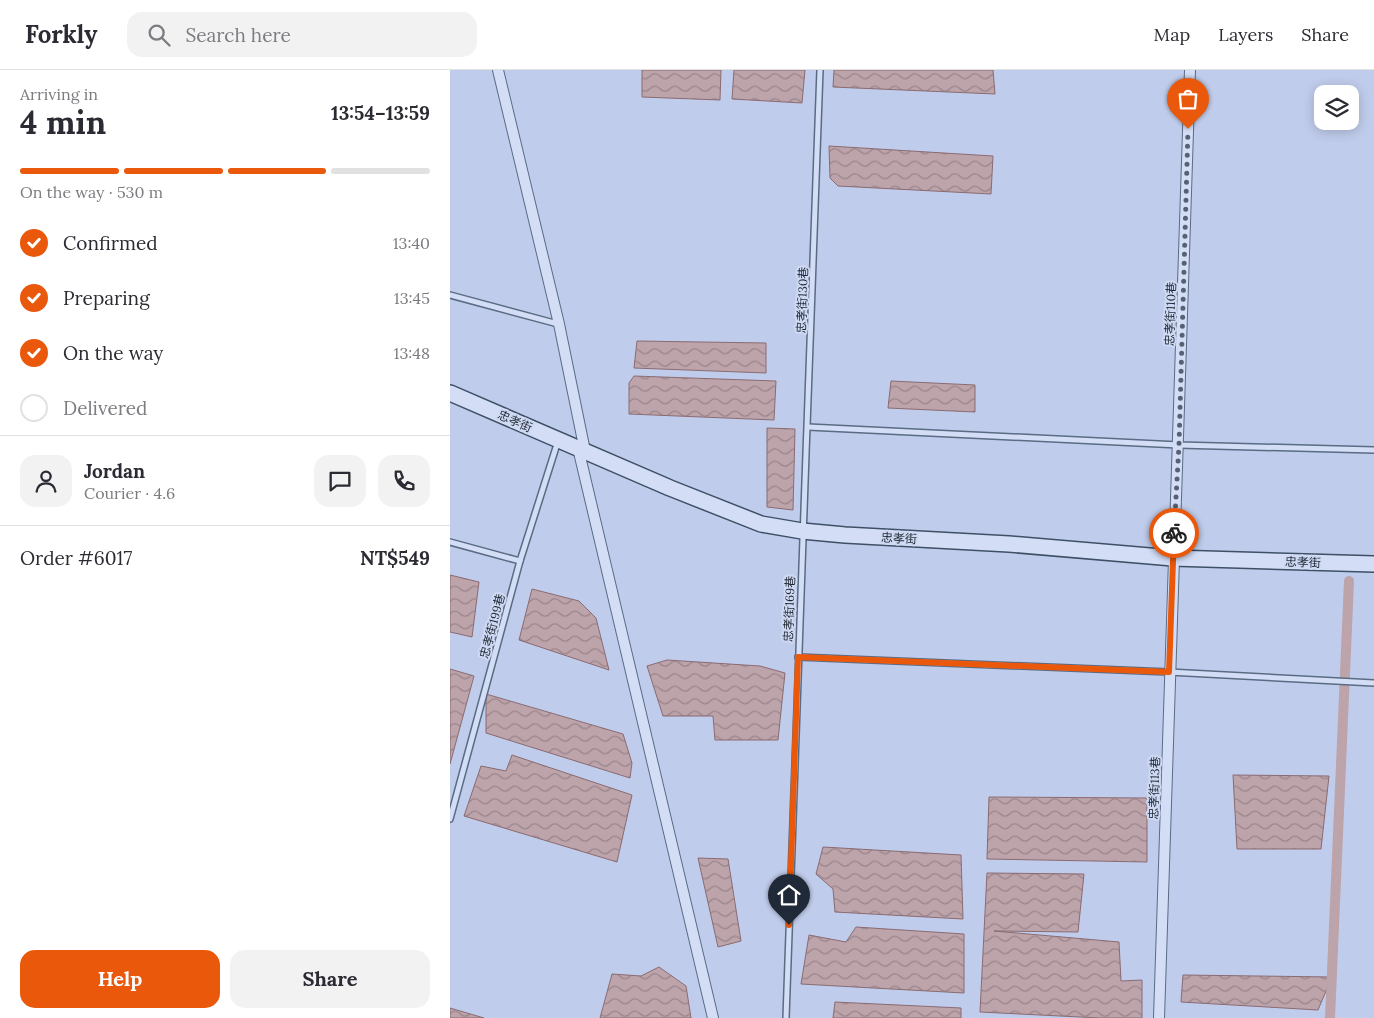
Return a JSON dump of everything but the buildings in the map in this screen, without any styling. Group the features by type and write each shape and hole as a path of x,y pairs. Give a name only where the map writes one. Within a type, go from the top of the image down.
{"street":[{"path":"498,70 559,324 582,450 713,1018"},
{"name":"忠孝街110巷","path":"1173,558 1179,445 1190,70"},
{"name":"忠孝街","path":"450,393 670,488 761,524 802,531 1009,544 1173,558 1374,564"},
{"name":"忠孝街113巷","path":"1159,1018 1173,558"}],"lane":[{"name":"忠孝街130巷","path":"802,531 808,427 820,70"},
{"path":"450,295 559,324"},
{"path":"808,427 1179,445 1374,450"},
{"name":"忠孝街199巷","path":"450,819 520,561 558,440"},
{"name":"忠孝街169巷","path":"786,1018 802,531"},
{"path":"450,542 520,561"},
{"path":"798,657 1169,672 1374,683"}],"water":[{"path":"642,70 721,70 720,100 642,97"},
{"path":"734,70 805,70 802,103 732,99"},
{"path":"834,70 993,70 995,94 833,87"},
{"path":"829,146 993,156 991,194 838,186 830,178"},
{"path":"637,341 766,343 766,373 634,368"},
{"path":"634,376 776,381 774,420 629,414 629,383"},
{"path":"891,381 975,385 975,412 888,408"},
{"path":"767,428 795,429 793,510 767,507"},
{"path":"450,575 479,582 472,637 450,632"},
{"path":"532,589 579,601 596,618 609,670 519,640"},
{"path":"667,660 760,666 785,673 778,740 715,740 713,716 663,716 647,666"},
{"path":"450,669 474,676 450,764"},
{"path":"486,694 623,734 632,763 630,778 486,733"},
{"path":"512,755 632,795 617,862 464,816 481,766 506,771"},
{"path":"1233,775 1329,776 1321,849 1237,849"},
{"path":"989,797 1147,798 1147,862 987,859"},
{"path":"823,847 961,855 963,919 835,912 833,889 816,874"},
{"path":"698,858 728,859 741,941 718,947"},
{"path":"987,873 1084,874 1078,932 994,931 1119,942 1121,981 1142,980 1142,1018 1100,1018 980,1012"},
{"path":"856,927 964,934 964,993 801,984 809,935 846,942"},
{"path":"659,967 686,986 691,1018 600,1018 612,974 641,976"},
{"path":"1183,975 1332,977 1318,1010 1181,1002"},
{"path":"835,1002 961,1008 961,1018 833,1018"},
{"path":"450,1008 484,1018 450,1018"}],"waterway":[{"path":"1330,1018 1349,581"}],"way so far":[{"path":"1174,533 1179,445 1188,129"}],"route":[{"path":"789,925 798,657 1169,672 1174,533"}]}
